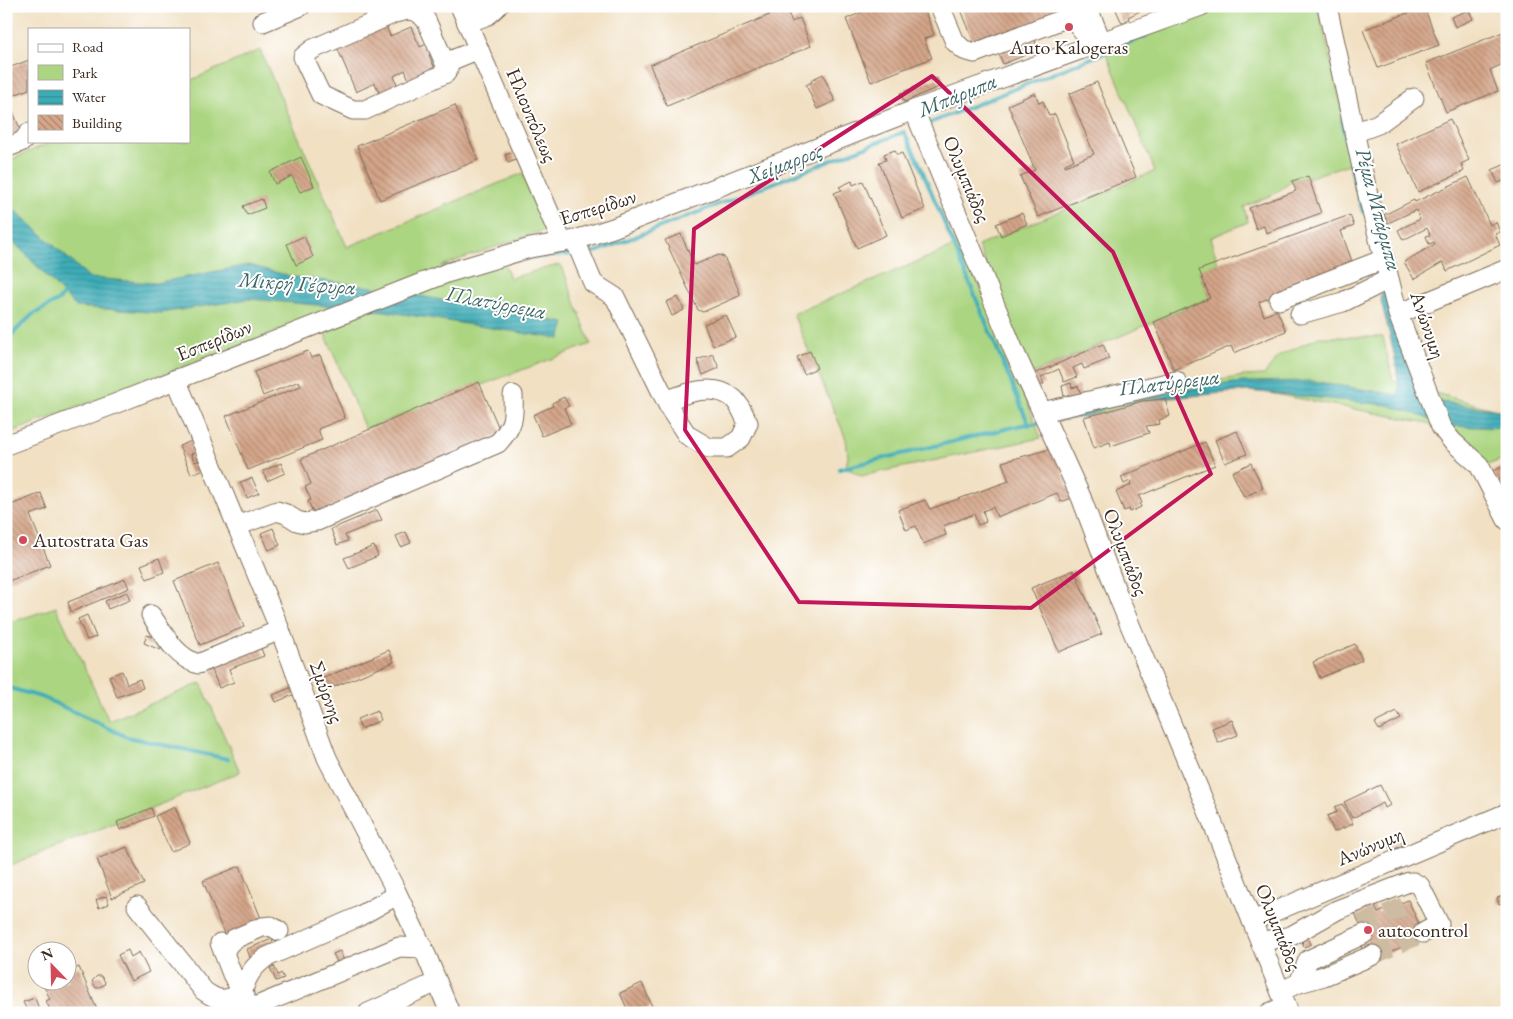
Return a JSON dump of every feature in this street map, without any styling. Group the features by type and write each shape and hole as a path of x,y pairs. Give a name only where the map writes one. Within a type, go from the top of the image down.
{"street":[{"path":"264,22 301,6"},
{"path":"464,14 488,15 498,6"},
{"path":"940,6 955,42 964,50 975,53 1069,11 1099,44"},
{"path":"1087,6 1099,44"},
{"name":"Εσπερίδων","path":"6,445 447,272 530,248 599,233 914,110 1201,6"},
{"name":"Ανώνυμη","path":"1327,6 1369,200 1398,314 1441,427 1452,441 1479,465 1507,520"},
{"path":"408,10 418,12 426,20 445,63 448,69 442,76 365,110 352,110 321,95 303,58 312,49 395,13 408,10"},
{"name":"Ηλιουπόλεως","path":"464,14 568,241 593,283 615,297 666,401"},
{"path":"445,63 479,49"},
{"path":"1354,133 1378,124 1414,98"},
{"name":"Ολυμπιάδος","path":"914,110 1014,351 1081,497 1120,602 1207,808 1252,921 1281,1006"},
{"path":"6,148 23,141 28,134"},
{"path":"1279,300 1384,259"},
{"path":"1398,314 1507,269"},
{"path":"1300,314 1342,302 1389,279"},
{"name":"Σμύρνης","path":"176,379 280,630 328,758 397,895 450,1013"},
{"path":"1042,412 1176,381"},
{"path":"237,526 277,511 297,521 305,523 318,522 498,443 509,430 514,415 513,395"},
{"path":"151,615 176,652 189,662 198,664 280,630"},
{"name":"Ανώνυμη","path":"1252,921 1507,813"},
{"path":"1261,944 1269,940 1291,936 1337,910 1409,882 1420,886 1420,905 1439,924 1422,933"},
{"path":"246,1005 248,975 256,964 358,917 397,895"},
{"path":"137,906 204,991 215,999 226,999 246,1005 399,947 422,948"},
{"path":"246,1005 222,948 234,939 262,927 271,926 279,931"},
{"path":"1281,1006 1299,983 1306,962 1362,930"},
{"path":"1299,983 1324,976 1373,954"},
{"path":"368,1013 437,982"}],"highlighted area":[{"path":"932,76 1113,252 1211,474 1031,608 799,602 685,430 694,229"}],"green space":[{"path":"1222,6 1318,6 1354,162 1308,178 1307,176 1292,181 1276,193 1244,207 1248,222 1210,238 1218,263 1199,271 1210,298 1031,374 978,246 1155,171 1105,50"},
{"path":"260,50 347,247 523,173 547,229 441,266 503,261 510,278 558,265 562,266 591,344 365,429 323,329 291,326 9,433 6,427 6,162 51,142 190,142 190,81"},
{"path":"962,243 1041,438 861,476 846,467 848,456 846,439 793,314"},
{"path":"1319,337 1383,337 1393,381 1507,413 1507,458 1481,467 1428,423 1253,390 1142,401 1101,413 1052,421 1128,396 1244,376 1264,375 1279,356"},
{"path":"56,607 109,721 201,683 240,772 6,867 6,624"}],"water":[{"name":"Μικρή Γέφυρα","path":"6,202 90,278 155,283 249,265 294,277 372,287 565,323 560,339 384,311 249,299 161,313 76,307 6,234"},
{"path":"1385,287 1427,400 1507,411 1507,428 1450,426 1388,405 1248,391 1147,399 1106,408 1084,417 1053,422 1094,407 1144,395 1241,382 1312,381 1399,395 1395,358 1380,297"}],"building":[{"path":"873,6 912,6 913,9 923,6 934,35 924,39 932,58 871,82 846,19"},
{"path":"1056,6 1058,13 975,45 960,7"},
{"path":"1123,6 1143,6 1144,9 1128,17 1129,19 1122,23 1116,10"},
{"path":"1424,7 1439,45 1378,68 1363,30"},
{"path":"786,8 792,22 800,18 811,46 667,106 650,65"},
{"path":"1469,10 1473,19 1455,27 1451,17"},
{"path":"386,26 390,36 411,27 420,47 427,44 432,54 429,55 435,69 409,80 405,70 394,76 398,87 380,95 375,83 356,92 337,47"},
{"path":"1503,32 1507,41 1507,62 1490,70 1498,91 1446,112 1426,63"},
{"path":"1035,40 1038,50 1003,64 999,54"},
{"path":"28,60 28,89 7,98 24,138 6,146 6,69"},
{"path":"823,74 835,101 817,109 806,85"},
{"path":"937,78 941,86 904,102 900,93"},
{"path":"1097,82 1136,177 1038,217 1020,176 1035,170 1008,105 1035,93 1039,103 1043,101 1049,116 1055,114 1074,160 1065,164 1065,166 1094,154 1069,94"},
{"path":"455,105 478,160 380,200 357,146"},
{"path":"1450,119 1469,160 1461,164 1464,171 1418,192 1396,144"},
{"path":"895,150 897,155 902,153 925,209 902,218 879,162 886,160 884,154"},
{"path":"513,152 516,160 508,163 505,155"},
{"path":"301,157 314,186 300,192 292,176 275,184 270,172"},
{"path":"1506,164 1507,179 1498,183 1492,170"},
{"path":"1308,176 1321,213 1266,233 1264,226 1256,229 1249,208 1296,191 1292,181"},
{"path":"1468,177 1490,225 1496,222 1500,232 1495,234 1500,245 1447,271 1443,262 1414,279 1404,262 1435,244 1434,242 1429,244 1426,236 1430,235 1427,228 1403,240 1398,230 1420,219 1416,210 1388,223 1384,215"},
{"path":"852,181 853,185 863,181 886,235 857,248 834,193 842,190 839,187"},
{"path":"262,199 265,208 247,215 243,206"},
{"path":"1022,213 1027,224 1001,236 996,224"},
{"path":"1350,215 1354,226 1341,231 1353,264 1259,302 1264,316 1277,310 1286,331 1234,353 1231,346 1174,370 1154,322 1210,298 1199,270"},
{"path":"681,234 694,265 719,255 724,257 740,293 739,296 703,312 698,310 665,240"},
{"path":"304,236 313,257 296,265 287,244"},
{"path":"678,297 684,310 672,316 666,302"},
{"path":"726,315 736,337 713,346 704,324"},
{"path":"1103,344 1109,359 1084,369 1082,364 1073,368 1077,377 1064,382 1059,369 1041,377 1044,384 1037,387 1032,375"},
{"path":"308,351 311,358 320,355 345,418 318,429 322,440 248,470 226,416 301,386 299,381 263,396 254,372"},
{"path":"810,351 817,368 804,374 797,357"},
{"path":"713,354 719,368 703,375 697,360"},
{"path":"479,382 501,433 314,514 308,501 311,500 305,487 311,484 301,459"},
{"path":"1071,383 1072,388 1078,386 1082,397 1065,402 1062,386"},
{"path":"564,397 569,406 564,408 571,424 542,436 533,415 553,406 552,403"},
{"path":"1165,399 1170,416 1159,420 1160,424 1146,426 1149,433 1111,446 1110,442 1094,448 1084,417 1142,401"},
{"path":"1237,431 1247,454 1225,463 1215,440"},
{"path":"194,440 199,451 191,454 194,462 201,460 205,469 191,474 179,446"},
{"path":"1205,442 1215,465 1139,496 1142,503 1140,504 1141,507 1130,512 1129,509 1124,511 1116,492 1131,485 1130,481 1124,484 1121,477"},
{"path":"1054,448 1072,498 1061,502 1057,493 997,517 993,507 983,511 986,522 978,525 974,514 943,526 946,535 923,544 916,526 906,530 898,510 925,500 930,509 1009,481 1002,462"},
{"path":"281,463 285,473 267,481 263,471"},
{"path":"1251,463 1263,488 1244,497 1232,472"},
{"path":"1507,465 1507,489 1501,491 1493,471"},
{"path":"252,478 259,493 247,498 240,482"},
{"name":"Autostrata Gas","path":"41,493 47,509 30,515 50,565 6,582 6,507"},
{"path":"377,510 382,520 345,535 348,541 337,545 331,529"},
{"path":"273,528 280,545 269,550 261,533"},
{"path":"406,532 411,543 401,547 396,536"},
{"path":"374,546 378,556 349,568 344,558"},
{"path":"159,558 164,572 147,579 141,565"},
{"path":"218,563 244,627 200,645 174,581"},
{"path":"1074,570 1102,634 1059,652 1031,588"},
{"path":"125,579 129,588 71,612 68,602"},
{"path":"127,592 130,600 108,609 105,601"},
{"path":"87,615 96,637 87,640 78,619"},
{"path":"147,635 152,637 153,635 165,641 160,650 144,643"},
{"path":"1355,644 1362,660 1320,678 1313,662"},
{"path":"260,646 264,656 229,669 234,682 219,688 210,665"},
{"path":"389,650 394,662 324,691 319,680"},
{"path":"122,671 127,684 140,679 143,688 117,697 109,676"},
{"path":"297,685 300,692 276,702 273,695"},
{"path":"377,711 381,720 361,729 357,719"},
{"path":"1397,712 1401,719 1379,730 1375,723"},
{"path":"1232,720 1238,735 1218,743 1212,728"},
{"path":"1380,785 1390,805 1385,808 1383,803 1352,818 1344,802"},
{"path":"1342,804 1353,824 1334,832 1327,816 1337,812 1334,807"},
{"path":"175,807 190,843 171,852 155,816"},
{"path":"151,808 154,816 120,830 117,822"},
{"path":"1397,834 1403,845 1391,851 1386,840"},
{"path":"127,847 144,884 112,898 97,859"},
{"path":"240,866 262,921 225,936 203,881"},
{"path":"1507,894 1507,901 1499,904 1497,898"},
{"path":"106,896 109,904 99,908 96,900"},
{"path":"1408,900 1425,937 1375,959 1364,953 1360,944 1367,941 1354,911 1373,903 1378,913"},
{"path":"1308,938 1311,944 1304,947 1302,941"},
{"path":"272,939 276,951 251,960 247,949"},
{"path":"128,950 131,957 139,952 149,972 131,981 118,955"},
{"path":"340,951 345,963 339,966 333,954"},
{"path":"274,966 278,975 281,973 284,978 276,981 270,968"},
{"path":"79,967 98,1012 51,1012 46,1001 50,999 47,992 78,992"},
{"path":"97,976 101,976 105,982 104,985 96,988 92,981"},
{"path":"642,983 652,1006 636,1013 629,1013 620,993"},
{"path":"35,998 39,1009 28,1013 23,1002"}],"waterway":[{"name":"Ρέμα Μπάρμπα","path":"1206,12 1220,6"},
{"name":"Μπάρμπα","path":"925,125 1146,36"},
{"name":"Ρέμα Μπάρμπα","path":"1342,119 1355,186 1363,212"},
{"name":"Χείμαρρος","path":"588,253 596,252 904,132 918,160 1029,425"},
{"name":"Χείμαρρος","path":"525,258 576,254"},
{"path":"6,344 8,338 32,315 59,300 67,290"},
{"name":"Πλατύρρεμα","path":"1053,420 1073,415"},
{"name":"Πλατύρρεμα","path":"839,469 1022,425 1041,423"},
{"path":"6,687 44,698 127,737 228,759"}],"tunnel":[{"path":"1360,925 1410,904"},
{"path":"1373,955 1423,933"}],"place":[{"name":"Auto Kalogeras","path":"1069,27"},
{"name":"Autostrata Gas","path":"23,540"},
{"name":"autocontrol","path":"1368,930"}]}
